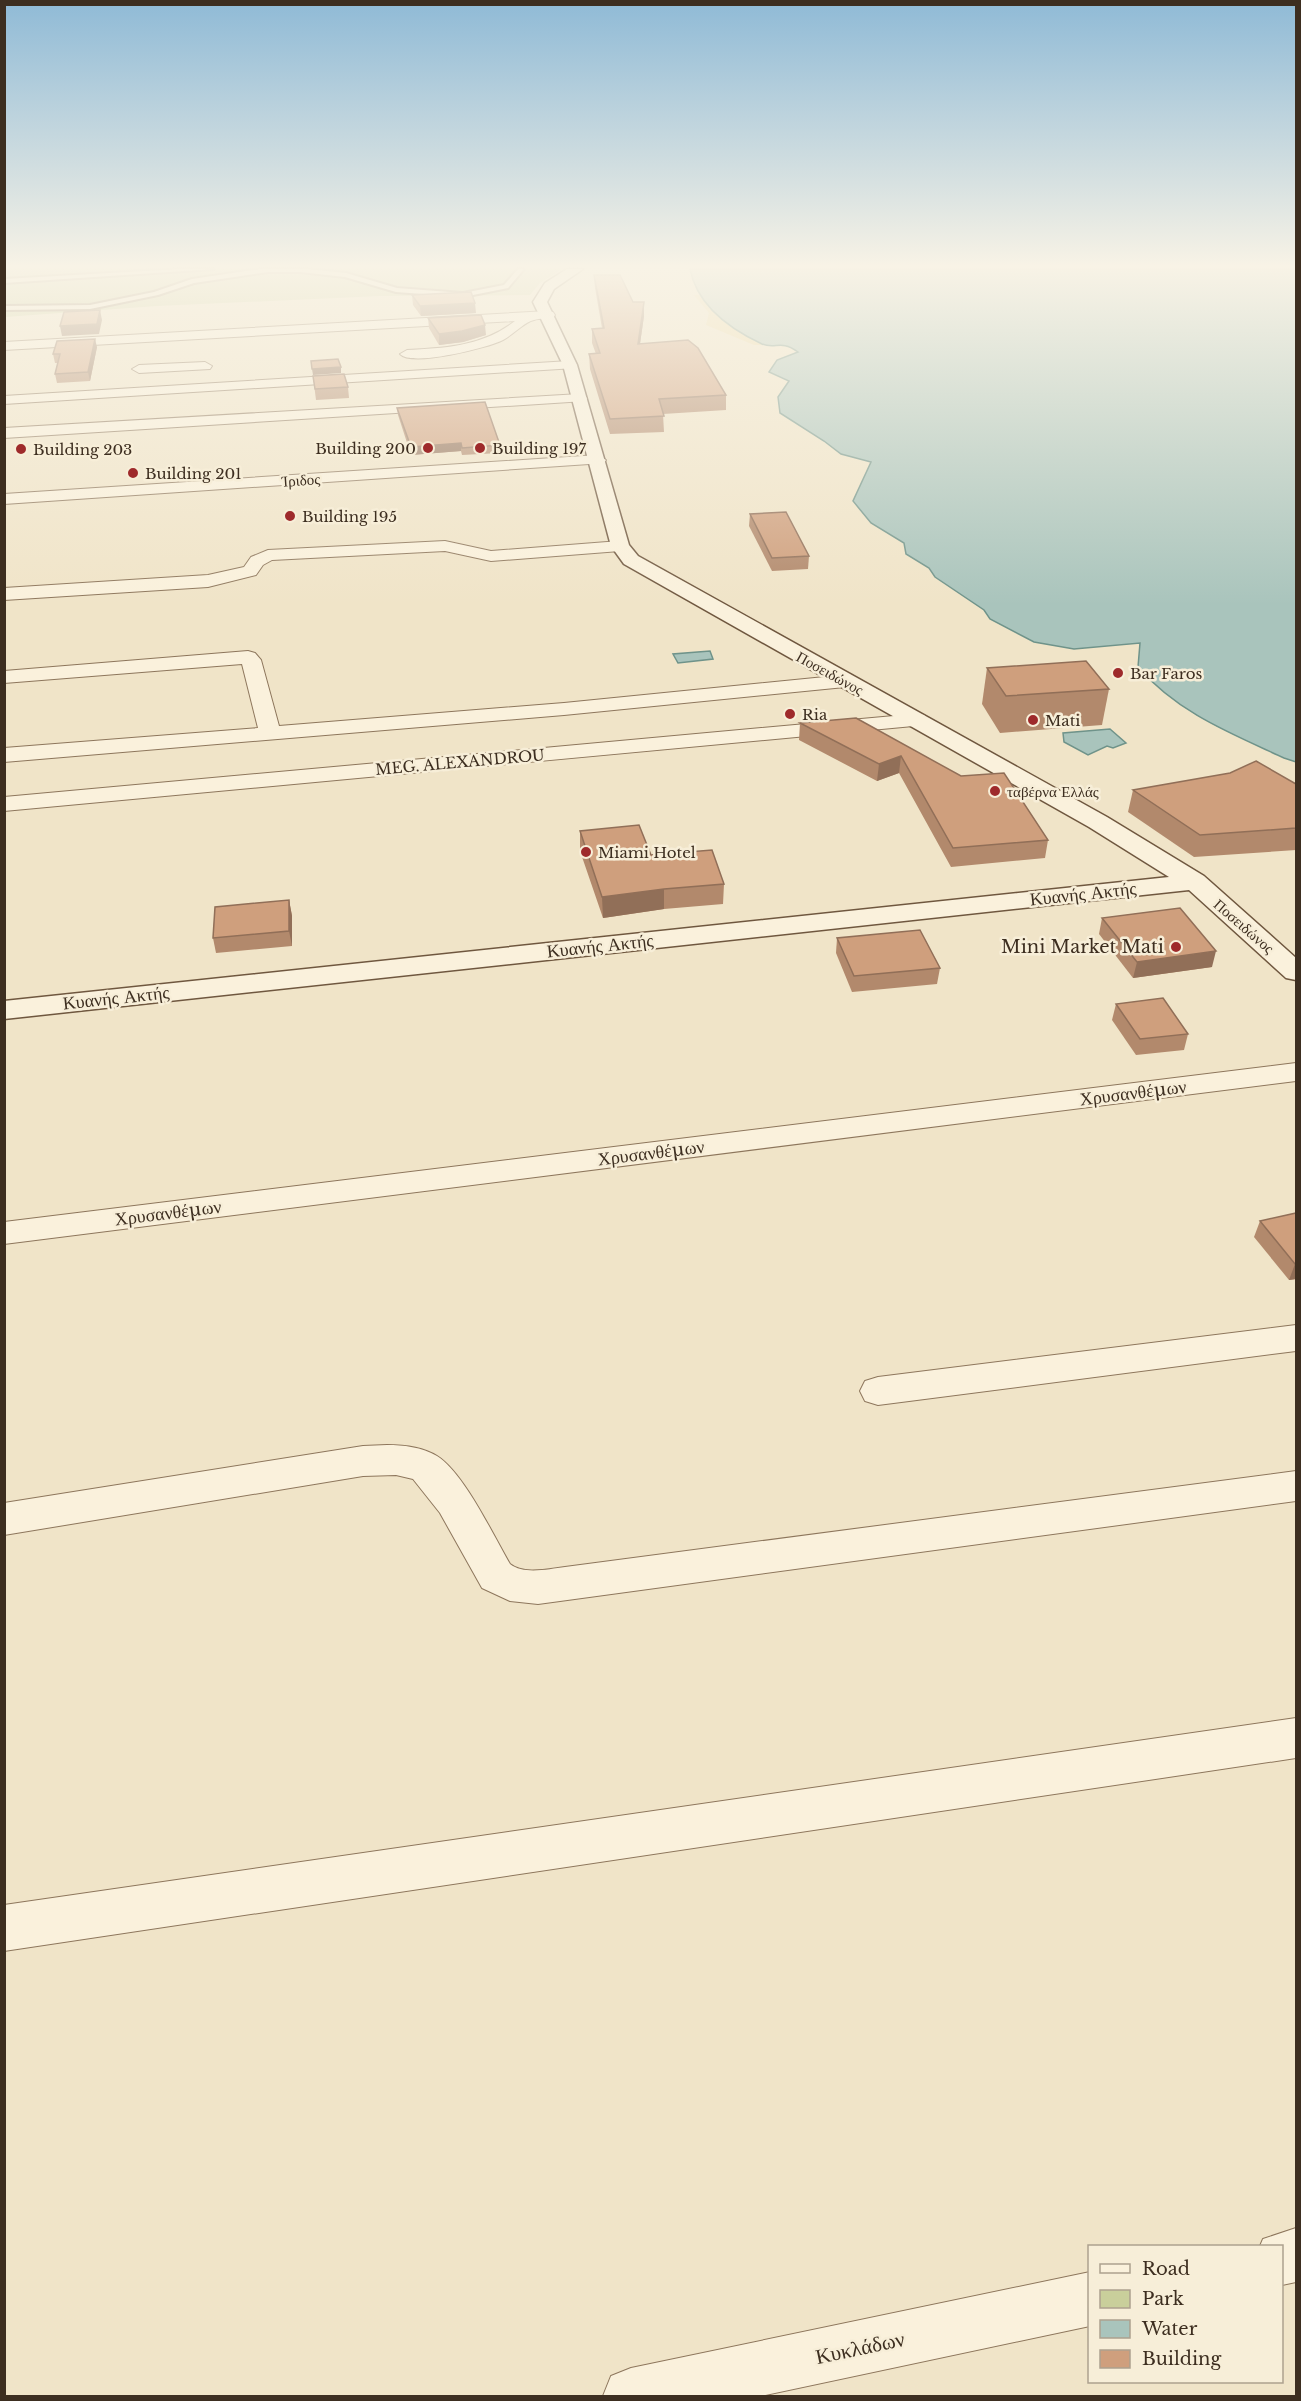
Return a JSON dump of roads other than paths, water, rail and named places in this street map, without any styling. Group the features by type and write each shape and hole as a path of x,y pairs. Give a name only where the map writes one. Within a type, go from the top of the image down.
{"street":[{"path":"4,400 311,381"},
{"path":"4,594 208,581 250,571 257,561 268,555 445,546 491,556 620,546 575,381"},
{"path":"4,434 580,398"},
{"name":"Ίριδος","path":"4,499 598,460"},
{"name":"Ποσειδώνος","path":"620,546 631,560 648,571 1048,792 1195,882 1296,971"},
{"path":"4,677 248,657 251,660 270,733"},
{"path":"4,755 564,709 845,681"},
{"name":"MEG. ALEXANDROU","path":"4,804 916,720"},
{"name":"Κυανής Ακτής","path":"4,1010 1195,882"},
{"name":"Χρυσανθέμων","path":"4,1233 1296,1072"},
{"path":"878,1391 1296,1338"},
{"path":"4,1519 363,1461 396,1459 425,1467 442,1485 496,1576 502,1582 532,1586 565,1584 1296,1486"},
{"path":"4,1928 1296,1738"},
{"name":"Κυκλάδων","path":"631,2397 1088,2299"}],"water":[{"path":"789,381 1296,381 1296,762 1225,730 1170,697 1138,667 1140,643 1074,649 1034,642 990,619 984,610 935,577 929,568 906,554 904,543 871,523 853,501 871,462 841,454 780,413 778,397"},
{"path":"710,651 713,659 678,663 673,654"},
{"path":"1110,729 1126,743 1113,748 1107,746 1088,755 1064,742 1063,733"}],"place":[{"name":"Building 200","path":"428,448"},
{"name":"Building 197","path":"480,448"},
{"name":"Building 203","path":"21,449"},
{"name":"Building 201","path":"133,473"},
{"name":"Building 195","path":"290,516"},
{"name":"Bar Faros","path":"1118,673"},
{"name":"Ria","path":"790,714"},
{"name":"Mati","path":"1033,720"},
{"name":"ταβέρνα Ελλάς","path":"995,791"},
{"name":"Miami Hotel","path":"586,852"},
{"name":"Mini Market Mati","path":"1176,947"}]}
